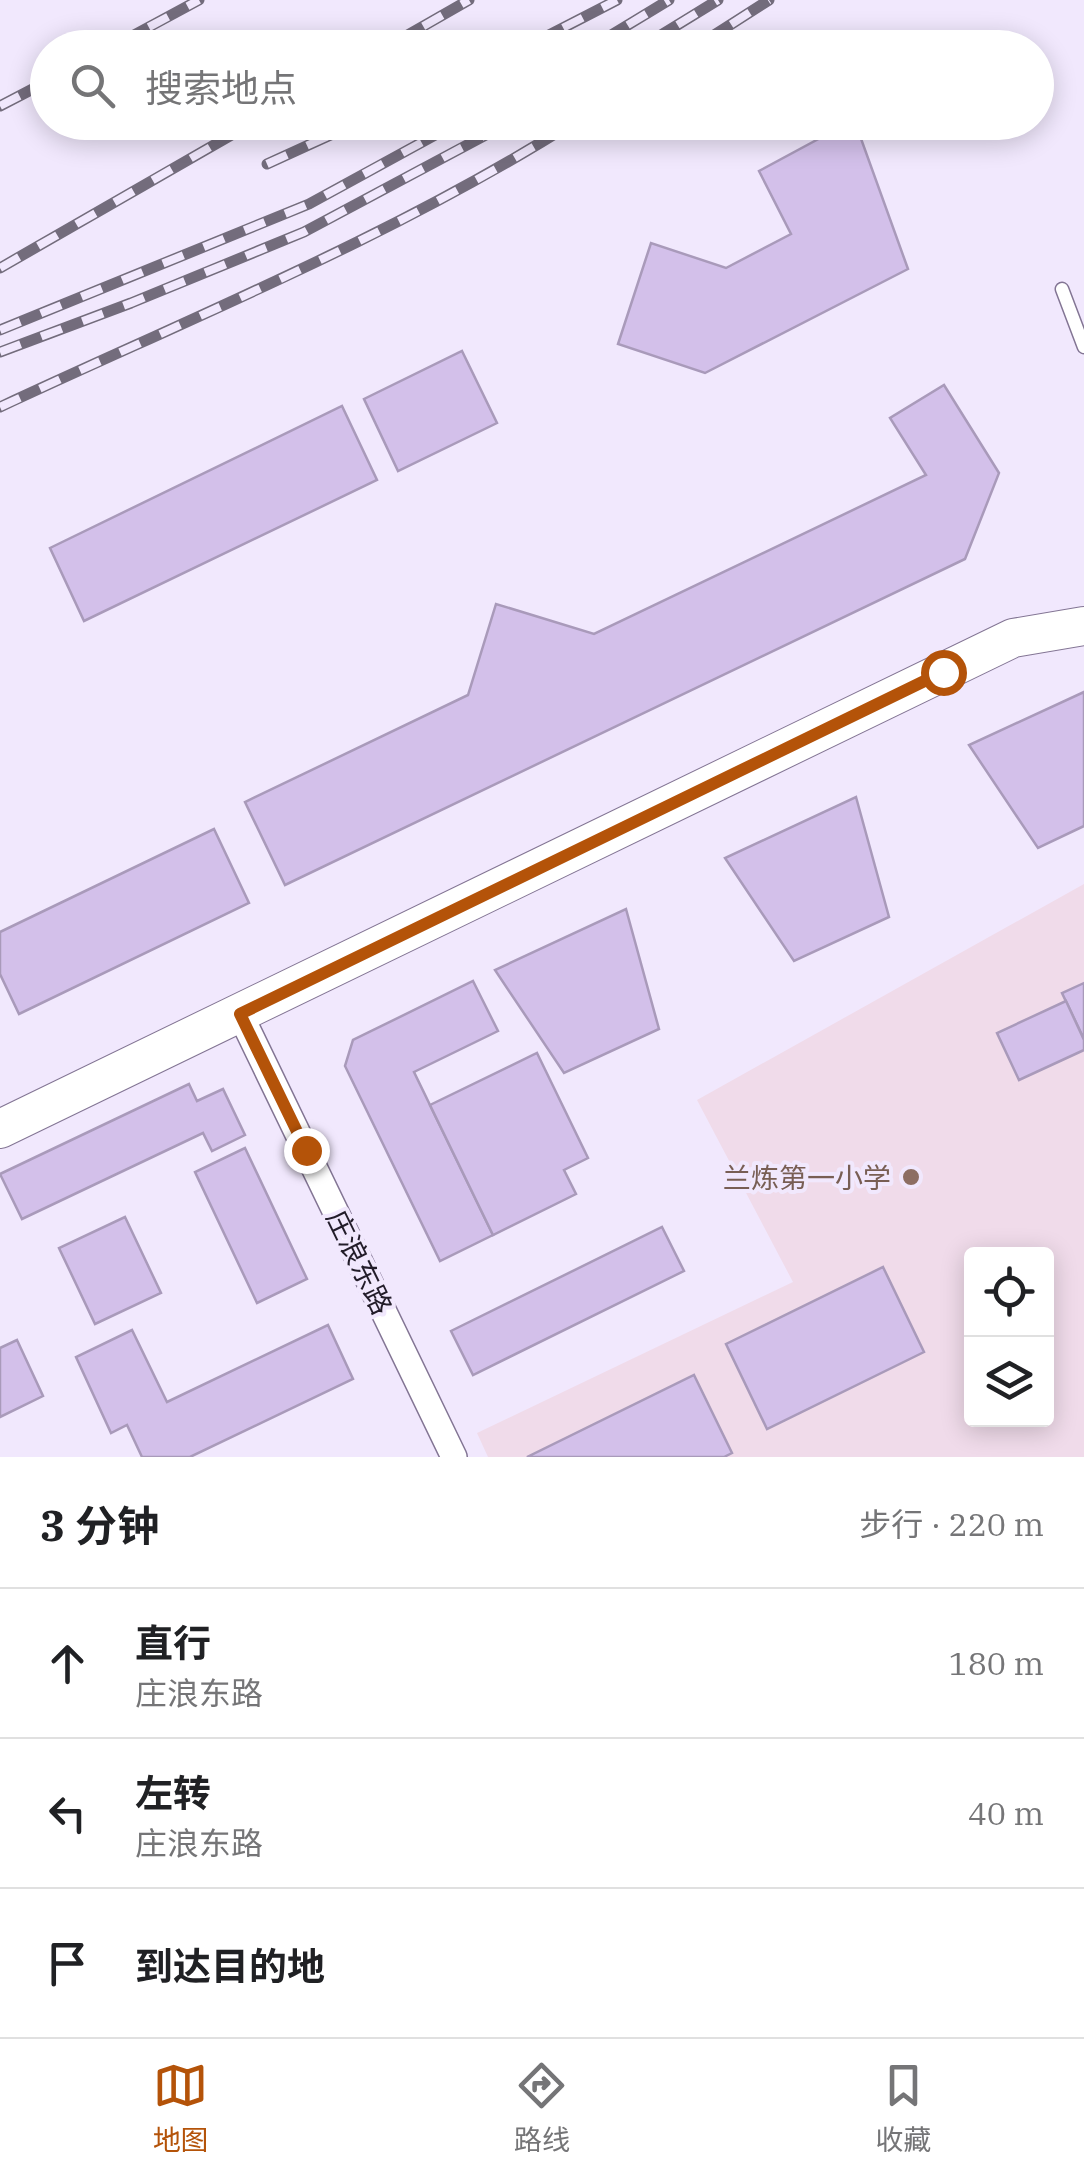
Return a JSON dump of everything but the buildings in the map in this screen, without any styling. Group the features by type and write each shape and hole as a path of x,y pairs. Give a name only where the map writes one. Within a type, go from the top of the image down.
{"street":[{"path":"0,1129 1013,638 1084,626"},
{"name":"庄浪东路","path":"240,1014 454,1457"}],"lane":[{"path":"1062,289 1084,347"}],"shaded area":[{"name":"兰炼第一小学","path":"1084,884 1084,1457 488,1457 477,1433 793,1282 697,1100"}],"railway":[{"path":"143,30 199,0"},
{"path":"416,30 469,0"},
{"path":"559,30 617,0"},
{"path":"620,30 669,0"},
{"path":"669,30 718,0"},
{"path":"722,30 769,0"},
{"path":"0,106 30,90"},
{"path":"0,268 223,140"},
{"path":"267,164 320,140"},
{"path":"0,330 309,204 426,140"},
{"path":"0,352 304,232 476,140"},
{"path":"0,407 364,239 544,140"}],"place":[{"name":"兰炼第一小学","path":"911,1177"}],"route":[{"path":"306,1150 240,1014 943,672"}]}
